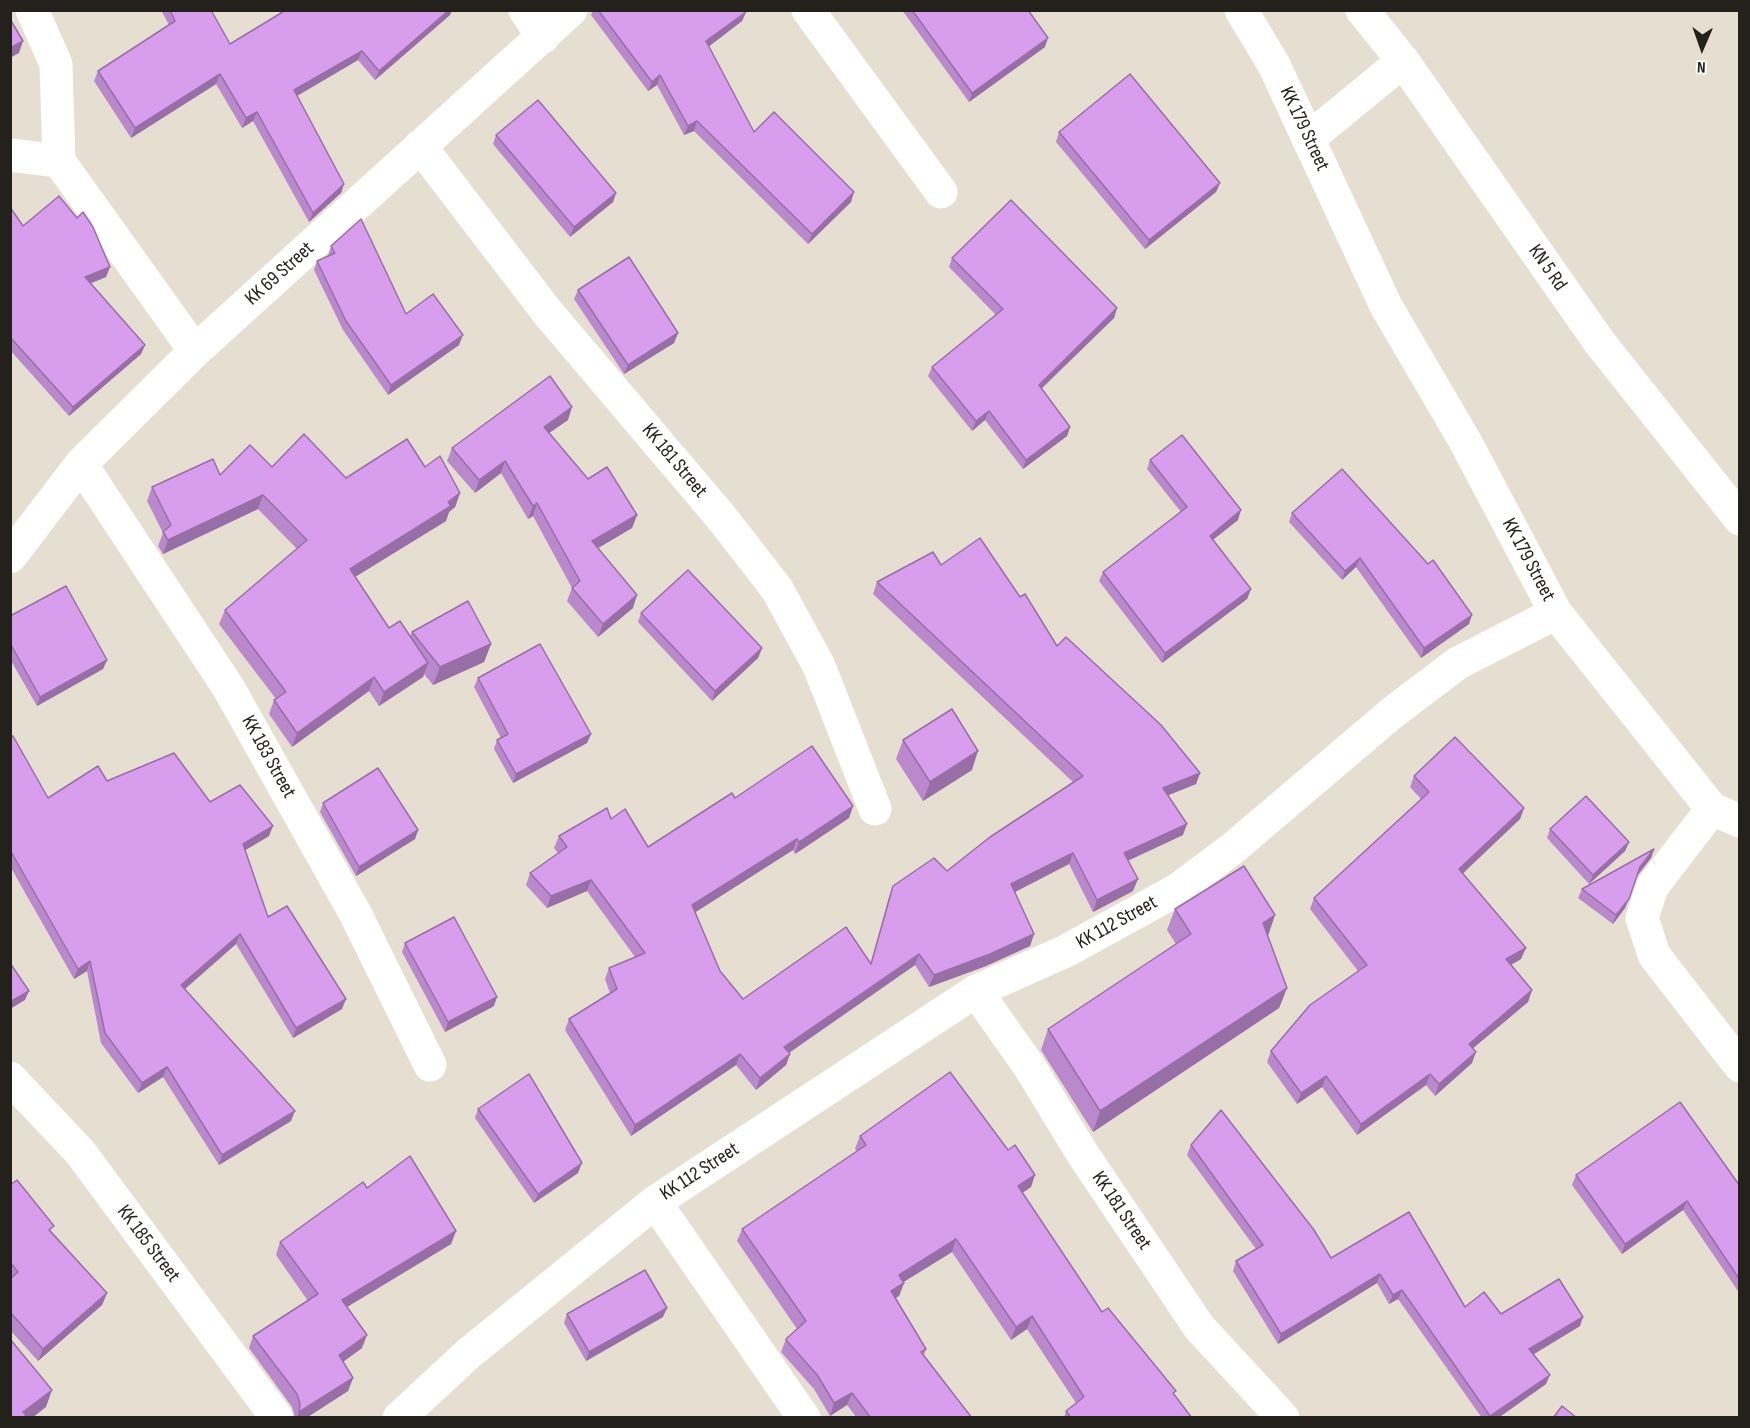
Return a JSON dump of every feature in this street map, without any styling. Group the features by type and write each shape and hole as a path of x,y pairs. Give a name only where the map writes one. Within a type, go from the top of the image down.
{"street":[{"path":"32,10 56,64 59,161 195,351"},
{"path":"525,10 543,37"},
{"name":"KK 69 Street","path":"10,557 81,464 195,351 571,10"},
{"path":"808,10 941,192"},
{"name":"KK 179 Street","path":"1241,10 1274,65 1386,306 1465,441 1556,613 1726,815 1652,887 1642,918 1654,955 1740,1066"},
{"name":"KN 5 Rd","path":"1362,10 1403,61 1600,343 1740,519"},
{"path":"1308,139 1403,61"},
{"name":"KK 181 Street","path":"420,146 548,313 721,517 777,589 819,666 875,809"},
{"path":"10,155 59,161"},
{"name":"KK 183 Street","path":"81,464 228,687 356,915 430,1065"},
{"name":"KK 112 Street","path":"399,1418 468,1354 655,1202 976,991 1066,951 1177,890 1232,849 1392,713 1458,663 1556,613"},
{"name":"KK 181 Street","path":"976,991 1029,1066 1082,1153 1199,1327 1283,1418"},
{"name":"KK 185 Street","path":"10,1078 80,1152 277,1418"},
{"name":"KK 112 Street","path":"655,1202 804,1418"}],"building":[{"path":"170,10 211,10 230,44 286,10 449,10 379,71 362,51 294,90 344,184 313,213 257,112 246,118 220,74 135,128 98,71 175,21"},
{"path":"598,10 745,10 746,12 706,41 754,132 774,112 854,192 812,234 697,121 688,126 660,75 652,82"},
{"path":"912,10 1028,10 1048,38 972,93"},
{"path":"10,19 23,41 10,48"},
{"path":"1130,74 1220,183 1149,240 1059,132"},
{"path":"538,100 616,193 574,227 496,135"},
{"path":"59,196 77,218 83,212 93,227 110,267 85,277 145,345 73,407 10,337 10,207 23,226"},
{"path":"1011,200 1117,308 1039,385 1070,427 1026,460 989,411 976,421 932,367 1003,309 952,258"},
{"path":"361,219 406,314 433,294 463,335 391,385 346,321 317,261 335,253 331,246"},
{"path":"629,257 678,333 628,365 578,290"},
{"path":"550,376 572,407 544,427 588,479 607,467 637,515 592,541 637,595 603,624 572,588 580,581 537,503 533,506 505,461 479,480 452,448"},
{"path":"304,434 346,478 407,439 425,467 440,456 460,493 448,502 451,506 350,569 389,628 400,621 428,663 384,692 374,677 297,733 274,700 286,692 225,610 307,540 263,495 168,540 163,532 171,525 152,487 213,459 220,475 250,445 272,467"},
{"path":"1182,435 1241,510 1210,536 1251,589 1165,653 1103,572 1187,507 1150,460"},
{"path":"1342,469 1428,564 1433,560 1472,615 1424,648 1360,558 1345,571 1292,513"},
{"path":"980,538 1020,597 1025,594 1057,646 1066,637 1161,725 1200,773 1163,788 1187,824 1124,853 1138,879 1097,900 1073,853 1011,884 1034,934 990,954 934,975 919,954 784,1047 790,1054 760,1078 740,1054 635,1125 569,1019 617,989 609,968 645,953 591,880 551,896 530,873 567,847 559,836 607,808 611,819 625,809 648,847 732,793 735,798 812,746 853,806 799,842 797,839 692,905 720,971 743,999 846,927 871,964 893,886 934,858 947,871 990,837 1083,776 877,582 933,552 941,565"},
{"path":"688,570 762,648 715,691 641,613"},
{"path":"66,586 107,660 40,697 10,643 10,616"},
{"path":"468,601 491,644 440,667 412,632"},
{"path":"540,644 591,734 516,774 497,740 508,734 478,678"},
{"path":"952,709 978,751 930,782 903,740"},
{"path":"13,736 48,798 98,766 107,781 174,753 210,802 240,785 273,826 243,844 268,917 287,906 346,999 296,1028 240,934 181,985 295,1111 222,1155 167,1067 142,1083 105,1033 90,961 78,969 10,850 10,737"},
{"path":"1455,737 1524,808 1459,869 1526,948 1506,959 1532,990 1469,1044 1476,1052 1439,1084 1430,1074 1361,1124 1326,1076 1301,1093 1271,1051 1310,1005 1367,965 1314,898 1429,792 1414,776"},
{"path":"378,768 418,830 359,867 323,803"},
{"path":"1586,796 1629,842 1593,875 1550,829"},
{"path":"1654,849 1640,867 1629,899 1616,915 1582,889"},
{"path":"1244,866 1275,915 1263,923 1287,988 1100,1111 1048,1029 1191,934 1175,909"},
{"path":"454,917 497,997 448,1022 405,943"},
{"path":"10,963 29,991 10,1002"},
{"path":"950,1072 1008,1150 1015,1145 1035,1175 1018,1186 1102,1312 1108,1308 1176,1391 1173,1393 1192,1418 1071,1418 1066,1411 1084,1397 1032,1316 1016,1327 956,1239 899,1275 904,1283 891,1291 926,1349 921,1352 972,1418 871,1418 852,1393 834,1403 818,1376 787,1341 786,1339 806,1321 742,1229 866,1145 860,1136"},
{"path":"529,1074 582,1163 538,1194 478,1109"},
{"path":"1680,1102 1740,1186 1740,1280 1687,1201 1625,1244 1576,1175"},
{"path":"1221,1110 1314,1230 1331,1258 1409,1212 1465,1307 1484,1292 1501,1314 1559,1279 1583,1317 1529,1349 1550,1375 1490,1416 1402,1290 1393,1295 1380,1274 1281,1334 1236,1261 1263,1245 1191,1145"},
{"path":"410,1156 456,1231 342,1300 367,1335 339,1355 353,1378 299,1412 300,1404 297,1394 253,1336 318,1294 280,1242 363,1182 367,1188"},
{"path":"17,1180 54,1226 49,1230 107,1293 43,1349 10,1312 10,1279 18,1272 10,1262 10,1185"},
{"path":"645,1270 667,1308 589,1352 567,1314"},
{"path":"10,1339 52,1390 23,1412 26,1415 23,1418 10,1418"},
{"path":"1562,1406 1577,1418 1553,1418"}]}
